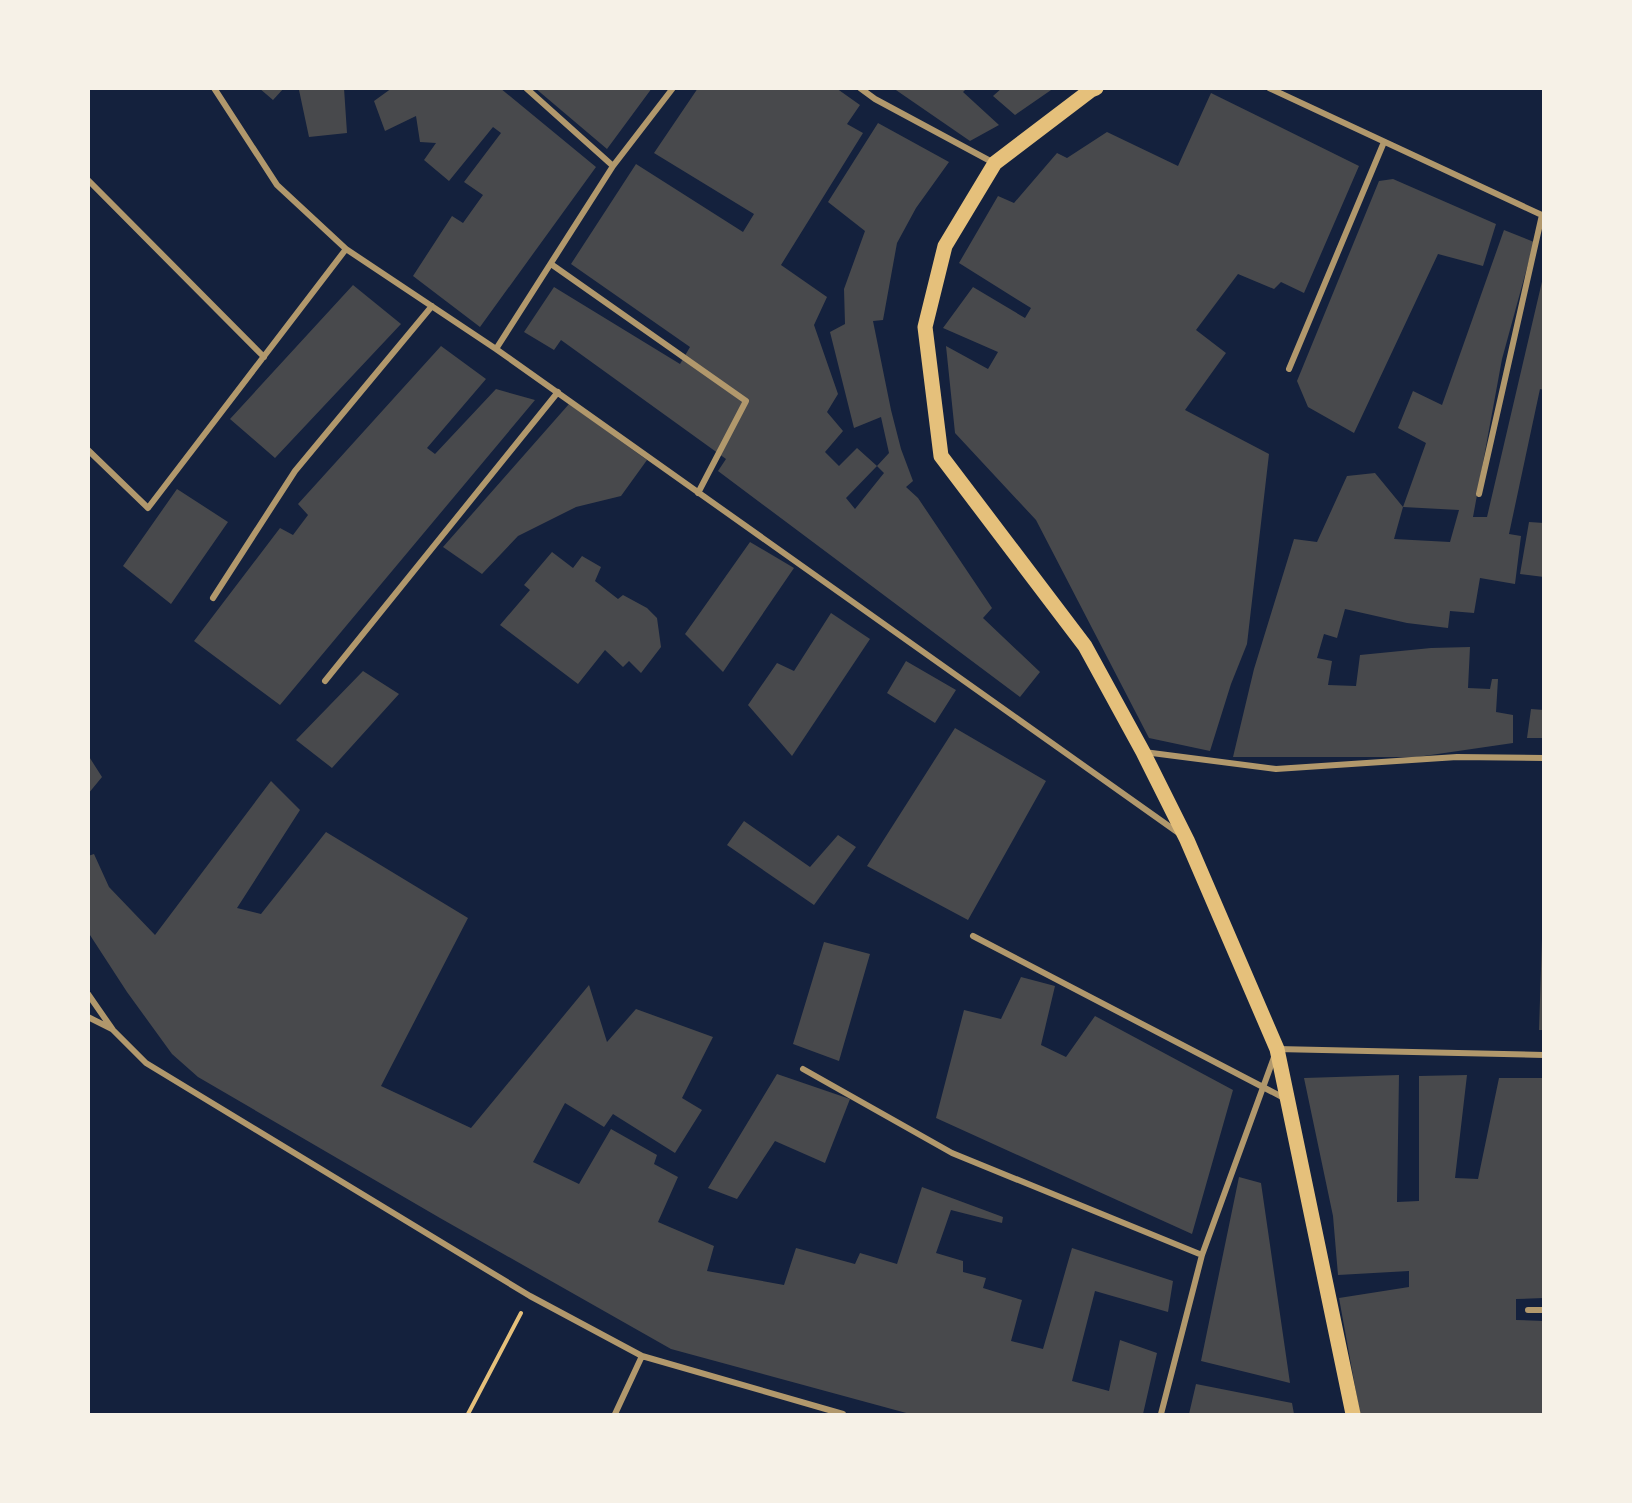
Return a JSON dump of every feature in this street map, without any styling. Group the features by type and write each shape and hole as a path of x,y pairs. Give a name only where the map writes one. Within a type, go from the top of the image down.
{"main road":[{"path":"1096,88 994,163 945,246 925,327 941,456 1085,646 1143,752 1187,840 1277,1049 1353,1414"}],"street":[{"path":"214,88 277,185 346,249 558,392 1187,840"},
{"path":"526,88 613,166"},
{"path":"496,349 613,166 673,88"},
{"path":"860,88 875,99 994,163"},
{"path":"1269,88 1543,216 1479,494"},
{"path":"1289,369 1384,142"},
{"path":"88,180 264,357"},
{"path":"88,450 148,507 346,249"},
{"path":"551,264 746,401 699,493"},
{"path":"213,598 295,471 432,306"},
{"path":"325,681 558,392"},
{"path":"1143,752 1276,769 1457,757 1544,758"},
{"path":"973,936 1287,1099"},
{"path":"88,994 113,1030 146,1063 530,1296 642,1356 843,1414"},
{"path":"88,1017 113,1030"},
{"path":"1161,1414 1202,1255 1277,1049 1544,1054"},
{"path":"803,1069 952,1153 1202,1255"},
{"path":"1528,1310 1544,1310"},
{"path":"615,1414 642,1356"}],"path":[{"path":"468,1414 530,1296"}],"building":[{"path":"259,88 284,88 273,100"},
{"path":"344,88 347,133 309,137 299,90"},
{"path":"392,88 500,88 596,167 480,327 413,276 452,216 463,223 483,195 464,182 501,133 493,127 449,181 424,160 436,143 420,142 416,116 385,131 374,101"},
{"path":"535,88 652,88 607,149"},
{"path":"698,88 836,88 860,105 847,124 863,133 781,265 827,297 814,325 838,394 827,412 843,431 825,452 839,466 857,448 877,466 889,453 881,417 854,428 830,332 845,324 844,289 865,231 828,202 878,123 949,162 916,208 897,243 883,320 873,321 891,410 901,449 913,481 906,487 918,498 992,608 983,618 1040,672 1020,697 718,471 726,459 561,340 554,350 524,332 554,287 680,364 690,347 571,264 636,164 743,232 754,214 654,153","holes":["877,466 884,473 855,509 846,498"]},
{"path":"893,88 967,88 963,92 999,125 970,141"},
{"path":"1002,88 1054,88 1015,115 993,96"},
{"path":"1211,93 1359,166 1304,293 1281,282 1274,289 1238,274 1196,330 1226,353 1185,410 1269,454 1247,644 1231,684 1210,751 1149,738 1036,520 955,433 946,346 988,369 998,352 943,328 973,287 1025,318 1031,308 959,263 998,196 1014,203 1057,153 1067,158 1107,132 1178,166"},
{"path":"1393,179 1496,224 1483,266 1438,254 1354,433 1308,407 1297,381 1379,181"},
{"path":"1504,230 1534,242 1502,359 1473,517 1487,517 1544,273 1544,390 1540,389 1509,534 1521,536 1515,584 1480,578 1474,613 1450,611 1448,628 1407,623 1345,609 1337,638 1324,634 1317,658 1332,661 1328,685 1356,686 1360,655 1431,648 1470,647 1468,688 1490,689 1492,679 1498,679 1496,712 1513,715 1513,743 1417,757 1233,757 1254,669 1294,539 1317,542 1347,476 1375,473 1403,507 1426,443 1398,428 1413,391 1442,405","holes":["1403,507 1459,510 1450,542 1394,539"]},
{"path":"353,285 401,324 275,458 230,419"},
{"path":"441,346 486,379 427,448 435,454 496,389 535,400 280,705 194,641 280,528 293,535 308,515 298,504"},
{"path":"569,404 647,460 621,496 576,507 518,536 482,574 443,547"},
{"path":"177,489 228,522 171,604 123,566"},
{"path":"1529,522 1544,523 1544,577 1520,574"},
{"path":"750,542 794,568 723,672 685,634"},
{"path":"552,552 573,568 582,556 601,567 595,581 618,599 623,595 647,608 657,618 661,647 641,673 629,661 623,667 605,650 578,684 500,625 530,590 524,585"},
{"path":"831,613 870,639 792,756 748,705 777,663 794,671"},
{"path":"906,661 956,690 935,723 887,693"},
{"path":"363,671 399,694 332,768 296,740"},
{"path":"1531,709 1544,710 1544,738 1527,738"},
{"path":"955,728 1046,781 968,920 867,866"},
{"path":"88,755 102,777 88,794"},
{"path":"271,781 300,810 237,908 261,914 326,832 468,918 381,1086 471,1128 589,985 607,1042 636,1009 713,1037 682,1098 702,1110 675,1153 613,1114 604,1127 565,1103 533,1162 579,1184 611,1129 657,1155 654,1164 678,1177 658,1222 714,1246 707,1271 784,1285 796,1248 855,1264 860,1253 897,1264 922,1187 1003,1217 1002,1223 951,1210 936,1253 963,1261 963,1272 986,1278 983,1288 1022,1300 1011,1341 1043,1349 1072,1248 1173,1281 1168,1312 1095,1291 1072,1381 1109,1391 1120,1340 1157,1353 1143,1414 910,1414 671,1349 198,1077 172,1054 127,992 88,932 88,856 94,854 109,887 155,935"},
{"path":"744,821 810,867 838,835 856,847 814,905 727,845"},
{"path":"1542,938 1544,938 1544,1030 1539,1030"},
{"path":"824,942 870,954 839,1061 793,1044"},
{"path":"1021,977 1055,986 1041,1045 1066,1057 1095,1016 1233,1090 1192,1234 936,1118 964,1010 1001,1019"},
{"path":"777,1074 850,1099 825,1163 775,1141 737,1199 708,1188"},
{"path":"1399,1075 1397,1202 1419,1201 1419,1076 1467,1075 1455,1178 1478,1179 1499,1078 1544,1078 1544,1298 1516,1299 1516,1320 1544,1321 1544,1414 1360,1414 1339,1298 1409,1287 1409,1271 1338,1275 1333,1216 1304,1078"},
{"path":"1239,1177 1261,1183 1290,1383 1201,1361"},
{"path":"1196,1384 1292,1403 1294,1414 1189,1414"}]}
